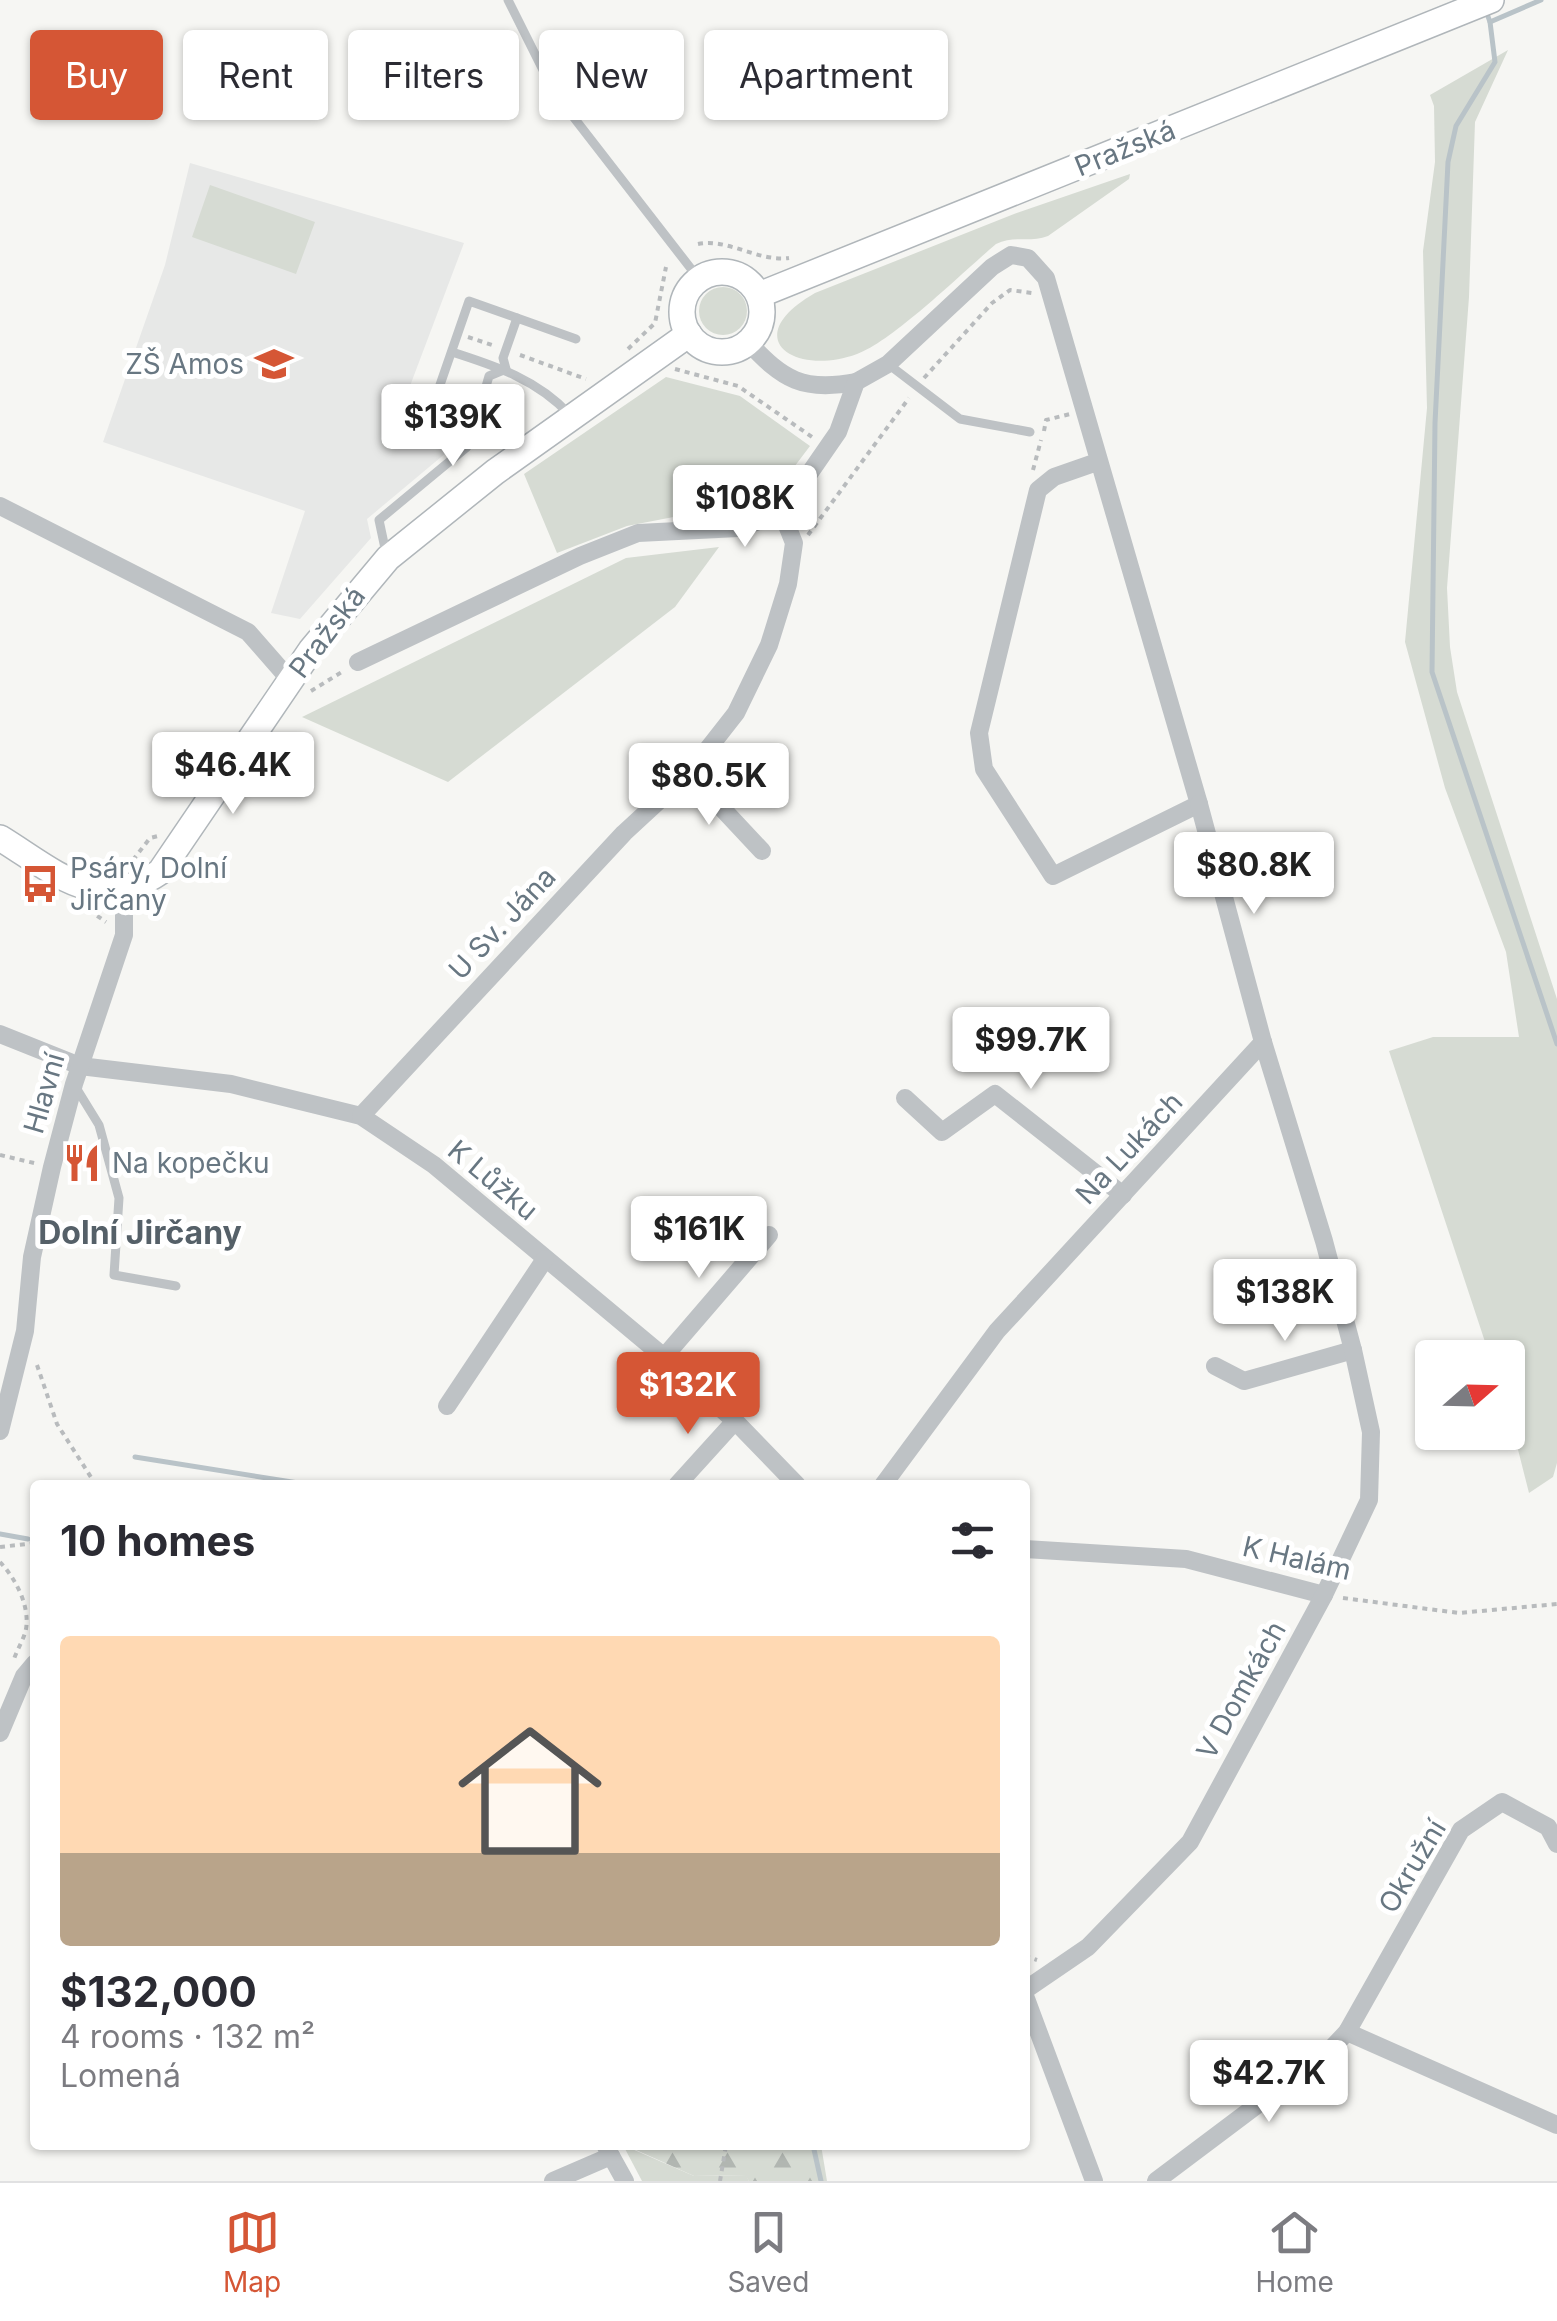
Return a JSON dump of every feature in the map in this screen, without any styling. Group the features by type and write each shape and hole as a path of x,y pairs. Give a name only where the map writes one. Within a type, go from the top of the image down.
{"main road":[{"name":"Pražská","path":"758,296 1481,4"},
{"path":"733,273 752,286 758,296 761,321 748,342 728,351 716,351 689,334 682,310 685,298 699,279 710,274 733,273"},
{"name":"Pražská","path":"124,890 160,872 173,858 294,690 340,613 388,558 448,508 689,334"},
{"path":"0,838 73,883 124,890"}],"street":[{"path":"748,342 774,370 796,382 838,386 856,382 888,364 992,266 1011,256 1028,258 1046,278 1199,804 1263,1042"},
{"path":"782,513 838,432 856,382"},
{"path":"1097,462 1054,477 1038,490 979,732 984,769 1053,876 1199,804"},
{"path":"0,506 248,632 294,690"},
{"name":"Pražská","path":"358,662 638,532 738,528 782,513"},
{"name":"U Sv. Jána","path":"361,1116 624,833 689,773 736,713 769,645 788,584 794,543 782,513"},
{"path":"689,773 762,851"},
{"name":"Hlavní","path":"0,1432 25,1331 32,1257 52,1167 77,1075 124,935 124,890"},
{"name":"K Lůžku","path":"0,1034 77,1075 230,1084 361,1116 434,1165 664,1358 735,1421 792,1480"},
{"name":"Na Lukách","path":"887,1480 997,1332 1263,1042"},
{"name":"V Domkách","path":"1030,1997 1088,1947 1190,1842 1324,1595 1369,1500 1370,1432 1353,1350 1263,1042"},
{"path":"905,1098 942,1132 994,1094 1123,1195"},
{"path":"664,1358 769,1235"},
{"path":"446,1406 545,1260"},
{"path":"1215,1366 1244,1380 1353,1350"},
{"path":"682,1480 735,1421"},
{"name":"K Halám","path":"1030,1549 1186,1559 1324,1595"},
{"path":"0,1733 30,1669"},
{"name":"Okružní","path":"1156,2181 1330,2050 1347,2032 1461,1830 1502,1802 1548,1827 1557,1844"},
{"path":"1030,2011 1094,2181"},
{"path":"1347,2032 1557,2126"},
{"path":"554,2181 608,2150 626,2181"}],"lane":[{"path":"508,0 554,92 699,279"},
{"path":"475,425 436,414 432,408 469,301 576,339"},
{"path":"506,369 503,358 517,318"},
{"path":"452,352 506,369 547,394 572,416"},
{"path":"888,364 960,419 1030,432"},
{"path":"388,558 379,520 467,448 489,376 506,369"},
{"path":"77,1075 99,1125 118,1198 114,1275 176,1286"}],"path":[{"path":"619,356 655,323 666,267"},
{"path":"674,368 738,386 828,448"},
{"path":"578,388 589,380"},
{"path":"294,690 358,662"},
{"path":"138,926 144,912 171,889"},
{"path":"88,910 109,925"},
{"path":"0,1155 52,1167"},
{"path":"25,1331 57,1424 93,1480"},
{"path":"0,1548 30,1543"},
{"path":"0,1562 15,1578 27,1627"},
{"name":"K Halám","path":"1324,1595 1458,1613 1557,1604"},
{"path":"720,2181 725,2150"}],"shaded area":[{"name":"ZŠ Amos","path":"190,163 464,243 399,415 458,438 459,442 367,519 371,538 300,619 271,613 305,511 103,442 165,265"}],"green space":[{"path":"1508,50 1475,122 1469,297 1447,588 1457,692 1557,999 1557,1463 1553,1477 1529,1493 1518,1450 1525,1450 1525,1340 1484,1340 1389,1051 1433,1037 1519,1037 1506,952 1445,788 1405,642 1427,408 1423,251 1435,162 1434,106 1430,95"},
{"path":"1130,174 1129,179 1048,236 996,244 908,321 857,354 813,361 795,357 783,349 777,338 780,325 792,309 815,293 1014,214"},
{"path":"210,185 315,222 296,274 192,237"},
{"path":"723,287 740,294 747,311 740,328 723,335 706,328 699,311 706,294"},
{"path":"666,377 740,396 810,446 776,491 756,501 627,526 557,553 524,474"},
{"path":"719,547 675,607 448,782 302,717 626,558"},
{"path":"626,2150 634,2150 694,2176 746,2175 749,2181 642,2181"},
{"path":"636,2150 822,2150 827,2181 749,2181 745,2175 694,2176"}],"waterway":[{"path":"1486,11 1490,22 1541,0"},
{"path":"1490,22 1495,62 1456,126 1448,162 1435,423 1432,672 1557,1044"},
{"path":"135,1457 280,1480"},
{"path":"0,1534 28,1539"},
{"path":"814,2150 821,2181"}],"place":[{"name":"ZŠ Amos","path":"274,364"},
{"name":"Psáry, Dolní Jirčany","path":"40,884"},
{"name":"Na kopečku","path":"82,1163"}],"district":[{"name":"Dolní Jirčany","path":"140,1232"}]}
